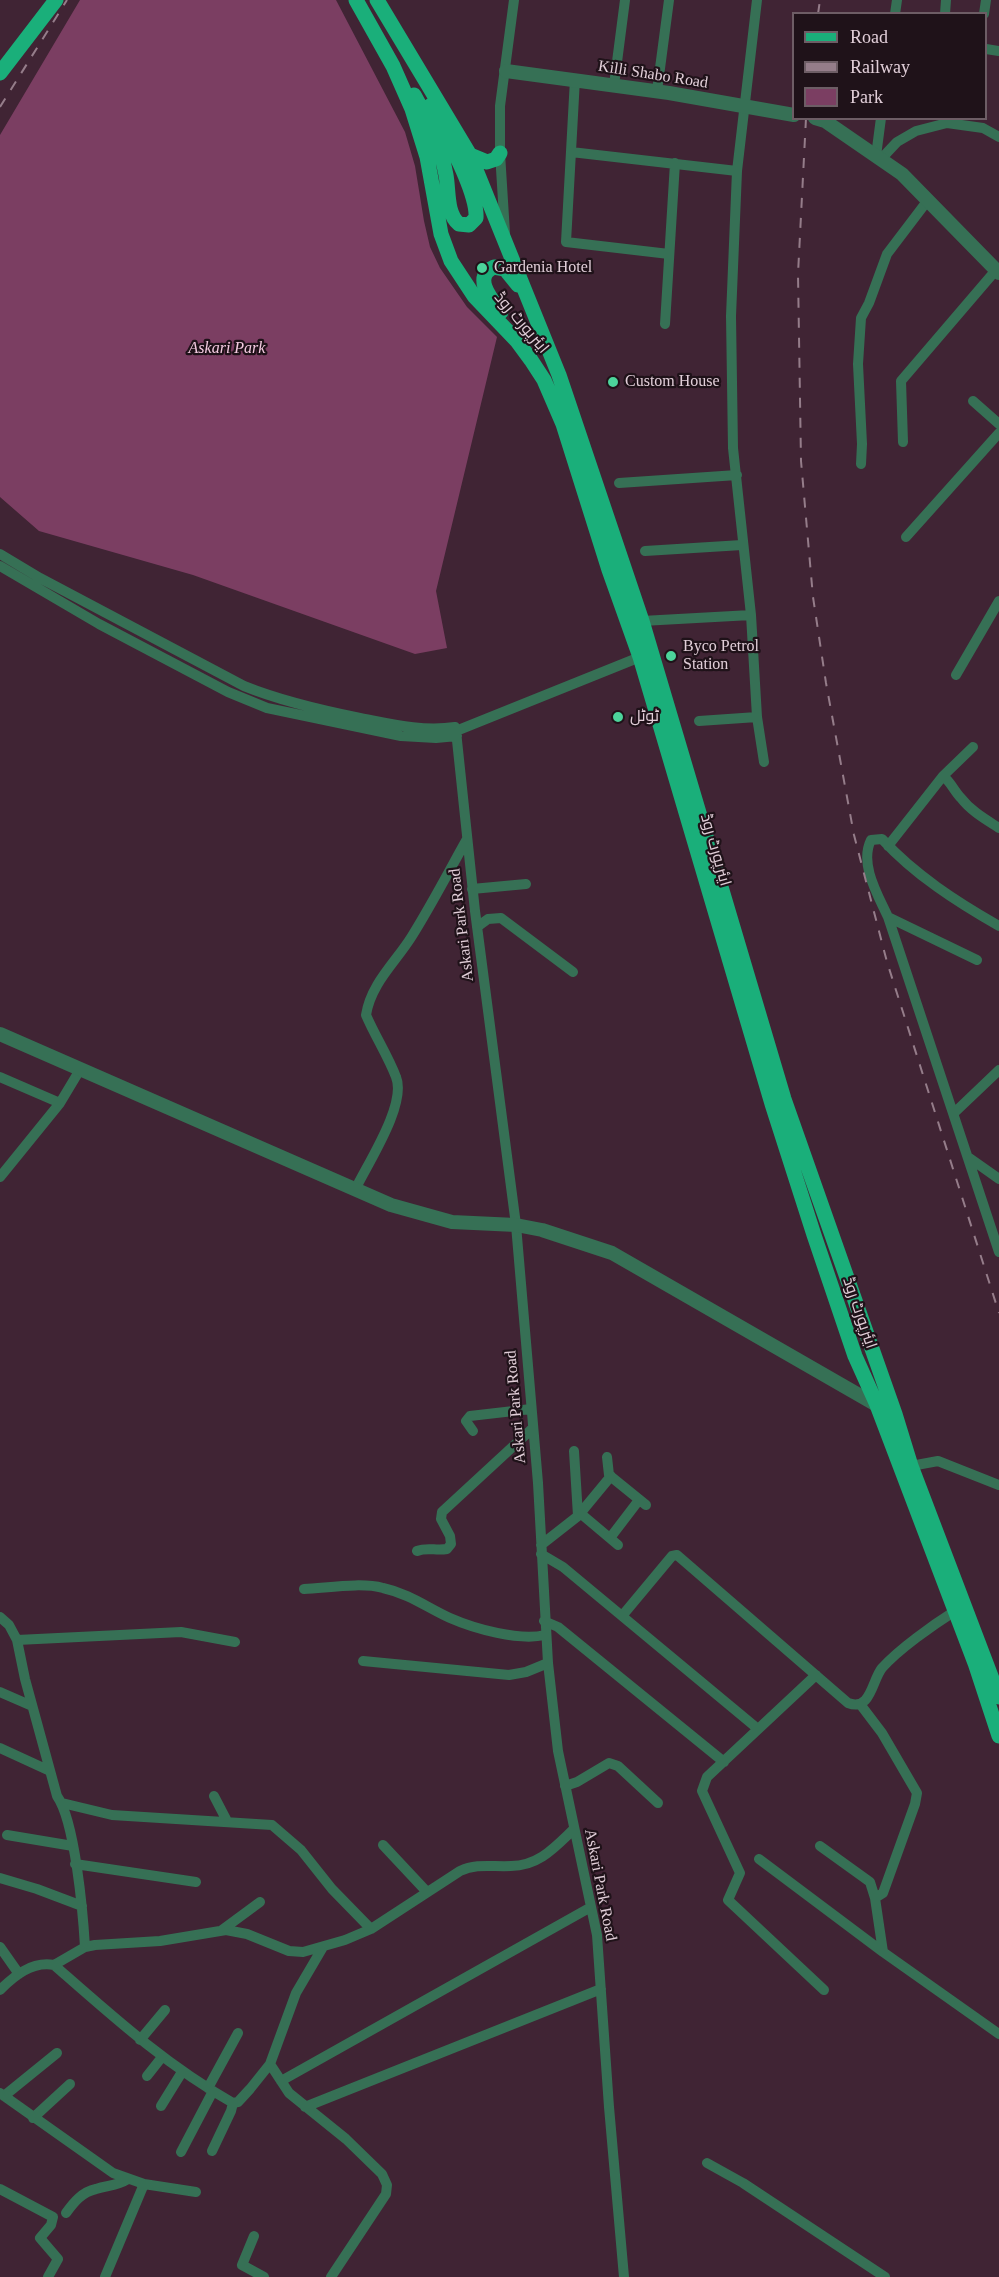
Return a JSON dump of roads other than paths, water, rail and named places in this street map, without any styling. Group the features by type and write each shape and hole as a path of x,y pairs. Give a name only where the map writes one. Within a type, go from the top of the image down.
{"main road":[{"path":"0,56 45,0"},
{"path":"0,73 56,0"},
{"name":"ایئرپورٹ روڈ","path":"356,0 393,66 412,109 427,157 441,234 451,261 469,289 527,354 544,380 563,424 609,570 640,657 807,1213 855,1356 877,1405 975,1663 999,1736"},
{"name":"ایئرپورٹ روڈ","path":"378,0 470,155 562,384 642,621 784,1099 895,1414 911,1466 999,1697"},
{"path":"393,66 411,88 431,126 444,162 454,219 459,225 469,225 476,218 474,203 456,157 422,87 414,60"},
{"path":"470,155 482,161 492,161 500,153"},
{"path":"527,354 524,341 486,292 483,280 486,272 494,267 505,269 533,309"}],"street":[{"path":"506,241 500,153 501,106 514,0"},
{"path":"614,85 625,0"},
{"path":"657,91 669,0"},
{"path":"758,0 736,171 731,316 733,448 764,762"},
{"name":"Killi Shabo Road","path":"506,71 657,91 792,115"},
{"path":"575,79 566,242 669,254"},
{"path":"822,120 902,174 997,272 902,381 903,442"},
{"path":"878,157 880,120"},
{"path":"878,157 916,131 947,123 983,128 999,137"},
{"path":"571,152 736,171"},
{"path":"665,324 675,163"},
{"path":"861,464 858,364 861,318 869,303 886,254 928,200"},
{"path":"974,401 999,424"},
{"path":"906,537 999,433"},
{"path":"619,483 737,475"},
{"path":"645,551 742,545"},
{"path":"0,554 40,578 263,694 285,702 399,726 456,731"},
{"path":"0,566 99,624 228,692 267,708 401,736 436,738 640,657"},
{"path":"956,675 999,600"},
{"path":"642,621 751,615"},
{"path":"699,721 758,717"},
{"name":"Askari Park Road","path":"456,731 472,889 516,1225 538,1483 545,1635 558,1751 597,1935 624,2277"},
{"path":"888,846 943,776 973,747"},
{"path":"943,776 950,782 960,798 977,814 999,828"},
{"path":"356,1188 391,1117 398,1096 398,1079 366,1015 368,1004 376,984 411,937 467,839"},
{"path":"999,926 957,902 882,839 871,840 867,848 870,876 888,917 999,1252"},
{"path":"472,889 526,884"},
{"path":"888,917 977,960"},
{"path":"477,927 488,920 501,918 573,972"},
{"path":"0,1034 392,1204 452,1222 516,1225 542,1230 612,1253 895,1414"},
{"path":"0,1177 60,1103 81,1068"},
{"path":"954,1113 999,1070"},
{"path":"0,1077 60,1103"},
{"path":"968,1157 999,1179"},
{"path":"473,1431 466,1421 470,1416 531,1409"},
{"path":"417,1551 424,1548 439,1551 447,1549 451,1544 450,1536 441,1519 442,1512 532,1428"},
{"path":"574,1451 579,1514 614,1541 643,1502 610,1476 607,1457"},
{"path":"911,1466 938,1461 999,1485"},
{"path":"610,1476 579,1514 541,1550 758,1729"},
{"path":"622,1616 672,1556 676,1555 848,1703 860,1704 882,1732 917,1793 883,1893 875,1898"},
{"path":"304,1589 380,1587 417,1599 448,1618 467,1625 520,1636 545,1635"},
{"path":"860,1704 871,1691 883,1667 930,1628 955,1611"},
{"path":"0,1617 9,1625 16,1640 57,1796 62,1803 73,1846 82,1906 85,1947"},
{"path":"544,1621 558,1627 724,1762"},
{"path":"16,1640 181,1632 235,1642"},
{"path":"363,1661 509,1675 526,1672 548,1663"},
{"path":"816,1675 705,1781 702,1791 740,1873 728,1900 824,1990"},
{"path":"0,1692 32,1706"},
{"path":"0,1748 50,1770"},
{"path":"565,1786 577,1782 609,1763 618,1766 658,1803"},
{"path":"214,1796 227,1821"},
{"path":"62,1803 112,1815 272,1825 301,1850 332,1889 371,1929"},
{"path":"0,1990 19,1974 38,1964 54,1965 85,1947 95,1945 160,1941 222,1931 247,1934 289,1951 303,1952 323,1947 371,1929 471,1866 520,1866 539,1860 574,1829"},
{"path":"7,1835 73,1846"},
{"path":"382,1845 427,1892"},
{"path":"820,1846 870,1882 875,1898 883,1952"},
{"path":"759,1859 883,1952 999,2034"},
{"path":"75,1864 196,1882"},
{"path":"0,1878 37,1888 82,1906"},
{"path":"222,1931 260,1902"},
{"path":"281,2080 591,1906"},
{"path":"0,1947 19,1974"},
{"path":"54,1965 162,2057 233,2103 238,2102 270,2064 296,1992 323,1947"},
{"path":"305,2107 601,1989"},
{"path":"140,2040 165,2010"},
{"path":"181,2152 238,2033"},
{"path":"57,2053 1,2094 102,2166 144,2184 196,2192"},
{"path":"147,2076 162,2057"},
{"path":"270,2064 289,2093 346,2139 382,2174 387,2185 386,2194 330,2277"},
{"path":"161,2106 182,2072"},
{"path":"33,2118 70,2084"},
{"path":"212,2151 233,2103"},
{"path":"707,2163 742,2183 885,2277"},
{"path":"66,2213 85,2193 117,2185 128,2179"},
{"path":"105,2277 144,2184"},
{"path":"0,2189 53,2217 51,2225 40,2238 58,2259 48,2277"},
{"path":"254,2236 242,2265 264,2277"}],"railway":[{"path":"0,107 67,0"},
{"path":"818,12 820,0"},
{"path":"806,120 798,274 801,461 813,597 826,683 854,835 887,962 999,1313"}],"place":[{"name":"Gardenia Hotel","path":"482,268"},
{"name":"Custom House","path":"613,382"},
{"name":"Byco Petrol Station","path":"671,656"},
{"name":"ٹوٹل","path":"618,717"}],"park label":[{"name":"Askari Park","path":"227,349"}]}
